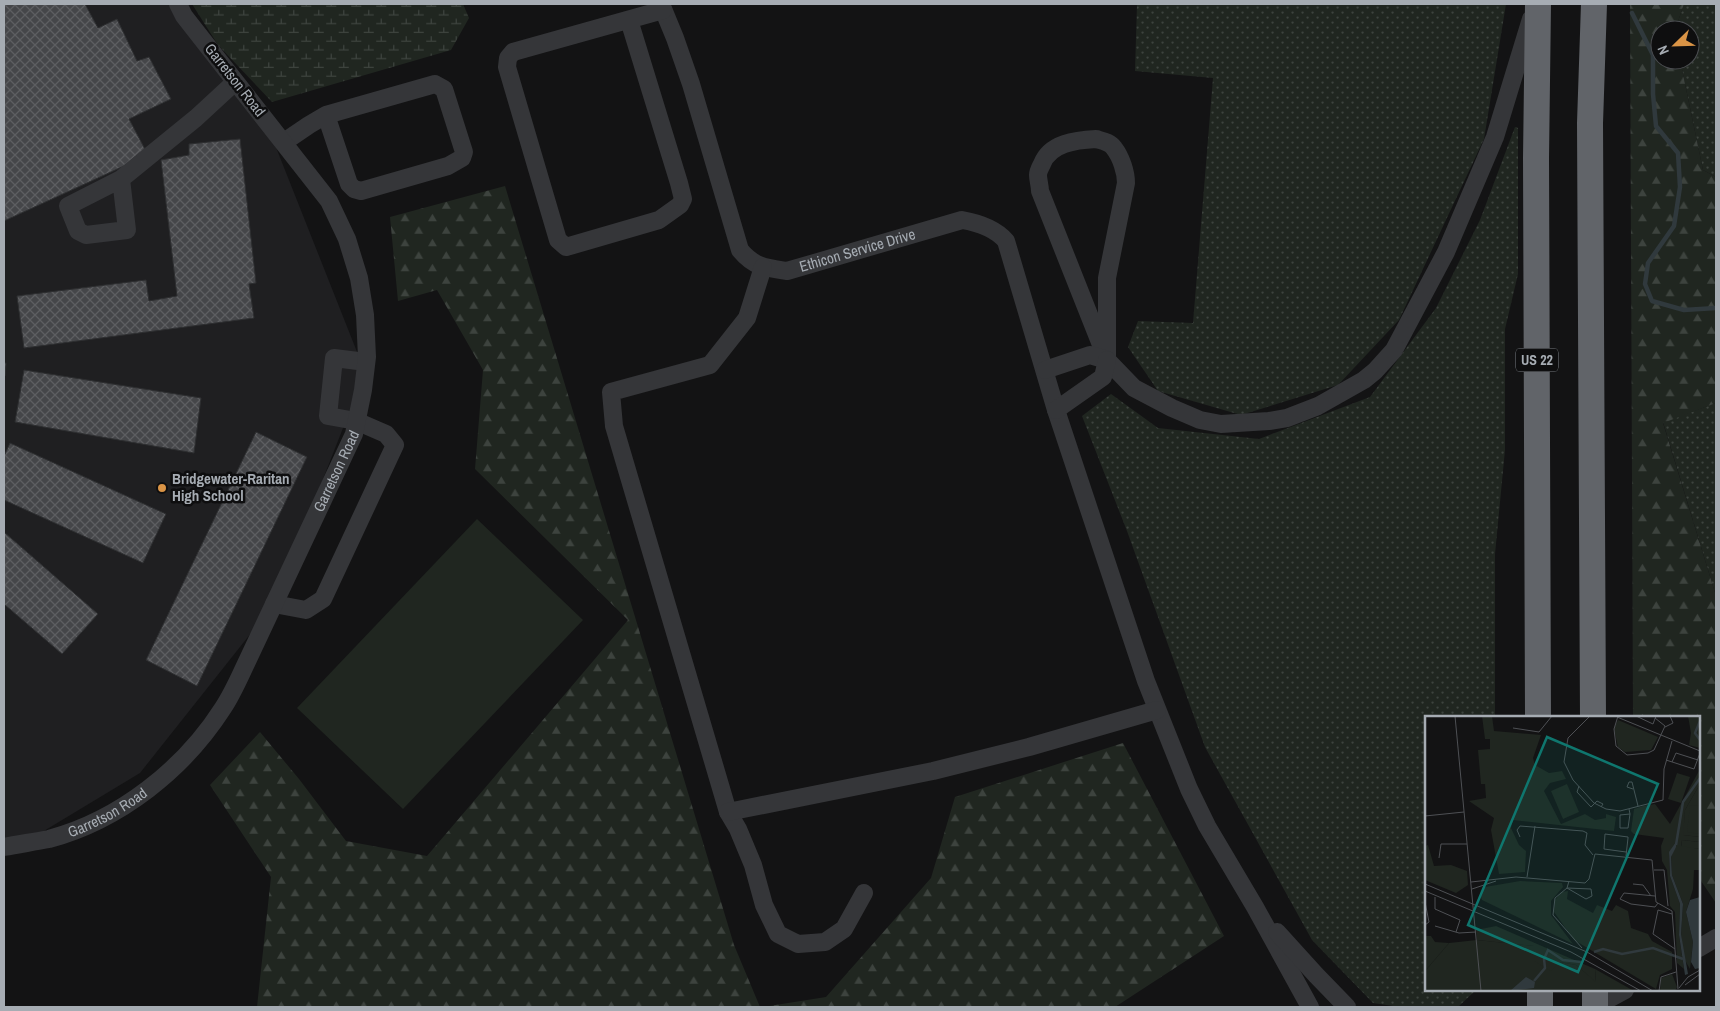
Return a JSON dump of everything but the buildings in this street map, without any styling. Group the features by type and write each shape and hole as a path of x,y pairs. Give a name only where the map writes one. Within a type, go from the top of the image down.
{"highway":[{"name":"US 22","path":"1537,4 1538,716"},
{"path":"1593,716 1590,173 1594,4"},
{"path":"1540,991 1540,1007"},
{"path":"1595,991 1595,1007"}],"street":[{"name":"Garretson Road","path":"4,847 49,839 111,813 134,799 181,761 224,707 354,434 363,390 366,362 365,315 359,278 347,239 329,201 184,16 178,4"},
{"path":"1056,410 1103,377 1108,360 1107,278 1126,183 1126,175 1114,148 1107,142 1096,139 1082,140 1057,146 1044,160 1038,173 1040,191 1108,360 1134,388 1200,420 1222,424 1269,422 1287,418 1318,406 1364,380 1394,350 1450,243 1495,137 1537,4"},
{"path":"629,20 681,188 682,199 680,204 654,222 566,247 558,240 507,67 509,56 513,52 629,20 662,7"},
{"name":"Ethicon Service Drive","path":"662,7 691,84 740,250 748,260 763,267 787,271 962,220 979,223 996,232 1006,242 1056,410 1146,681 1189,789 1207,826 1256,907"},
{"path":"121,178 196,118 235,82"},
{"path":"284,142 326,115 435,84 444,88 464,152 462,158 448,166 360,191 354,189 349,184 326,115"},
{"path":"763,267 747,318 710,365 611,392 614,426 728,812 738,829 753,865 764,906 778,934 798,944 825,942 844,929 864,893"},
{"path":"1045,370 1090,355 1108,360"},
{"path":"274,604 306,610 323,599 395,445 386,434 356,422 328,416 334,358 366,362"},
{"path":"728,812 933,771 1030,747 1157,710"},
{"path":"1256,907 1310,1007"},
{"path":"1256,907 1347,1007"},
{"path":"1700,947 1716,938"},
{"path":"1595,1007 1623,991"}],"shaded area":[{"name":"Bridgewater-Raritan High School","path":"4,4 172,4 264,117 365,372 274,604 140,773 24,843 4,840"}],"green space":[{"path":"192,4 463,4 469,18 451,50 272,102 218,45"},
{"path":"1137,4 1506,4 1484,139 1399,320 1338,385 1241,415 1158,391 1128,347 1138,321 1193,323 1213,78 1135,71"},
{"path":"1630,4 1684,4 1678,20 1650,20 1650,70 1682,70 1703,170 1716,177 1716,403 1663,423 1716,596 1716,903 1700,879 1700,716 1633,716"},
{"path":"1684,4 1716,4 1716,177 1703,170 1682,70 1700,70 1700,20 1678,20"},
{"path":"1515,127 1518,128 1518,274 1505,329 1505,450 1495,554 1495,716 1425,716 1425,991 1475,991 1458,1007 1400,1007 1373,1003 1312,940 1205,747 1127,531 1082,416 1111,394 1158,428 1259,439 1370,397 1436,308 1480,220"},
{"path":"505,186 734,945 760,1007 257,1007 271,877 210,785 260,732 299,779 346,841 427,856 628,620 475,469 483,370 437,290 398,301 390,217"},
{"path":"1716,403 1716,596 1663,422"},
{"path":"477,519 583,620 403,809 297,708"},
{"path":"1123,743 1224,936 1115,1007 763,1007 826,997 931,878 955,797"}],"waterway":[{"path":"1632,13 1653,55 1653,94 1656,126 1678,153 1680,187 1674,226 1648,263 1645,284 1652,301 1684,310 1716,308"}],"place":[{"name":"Bridgewater-Raritan High School","path":"162,488"}]}
